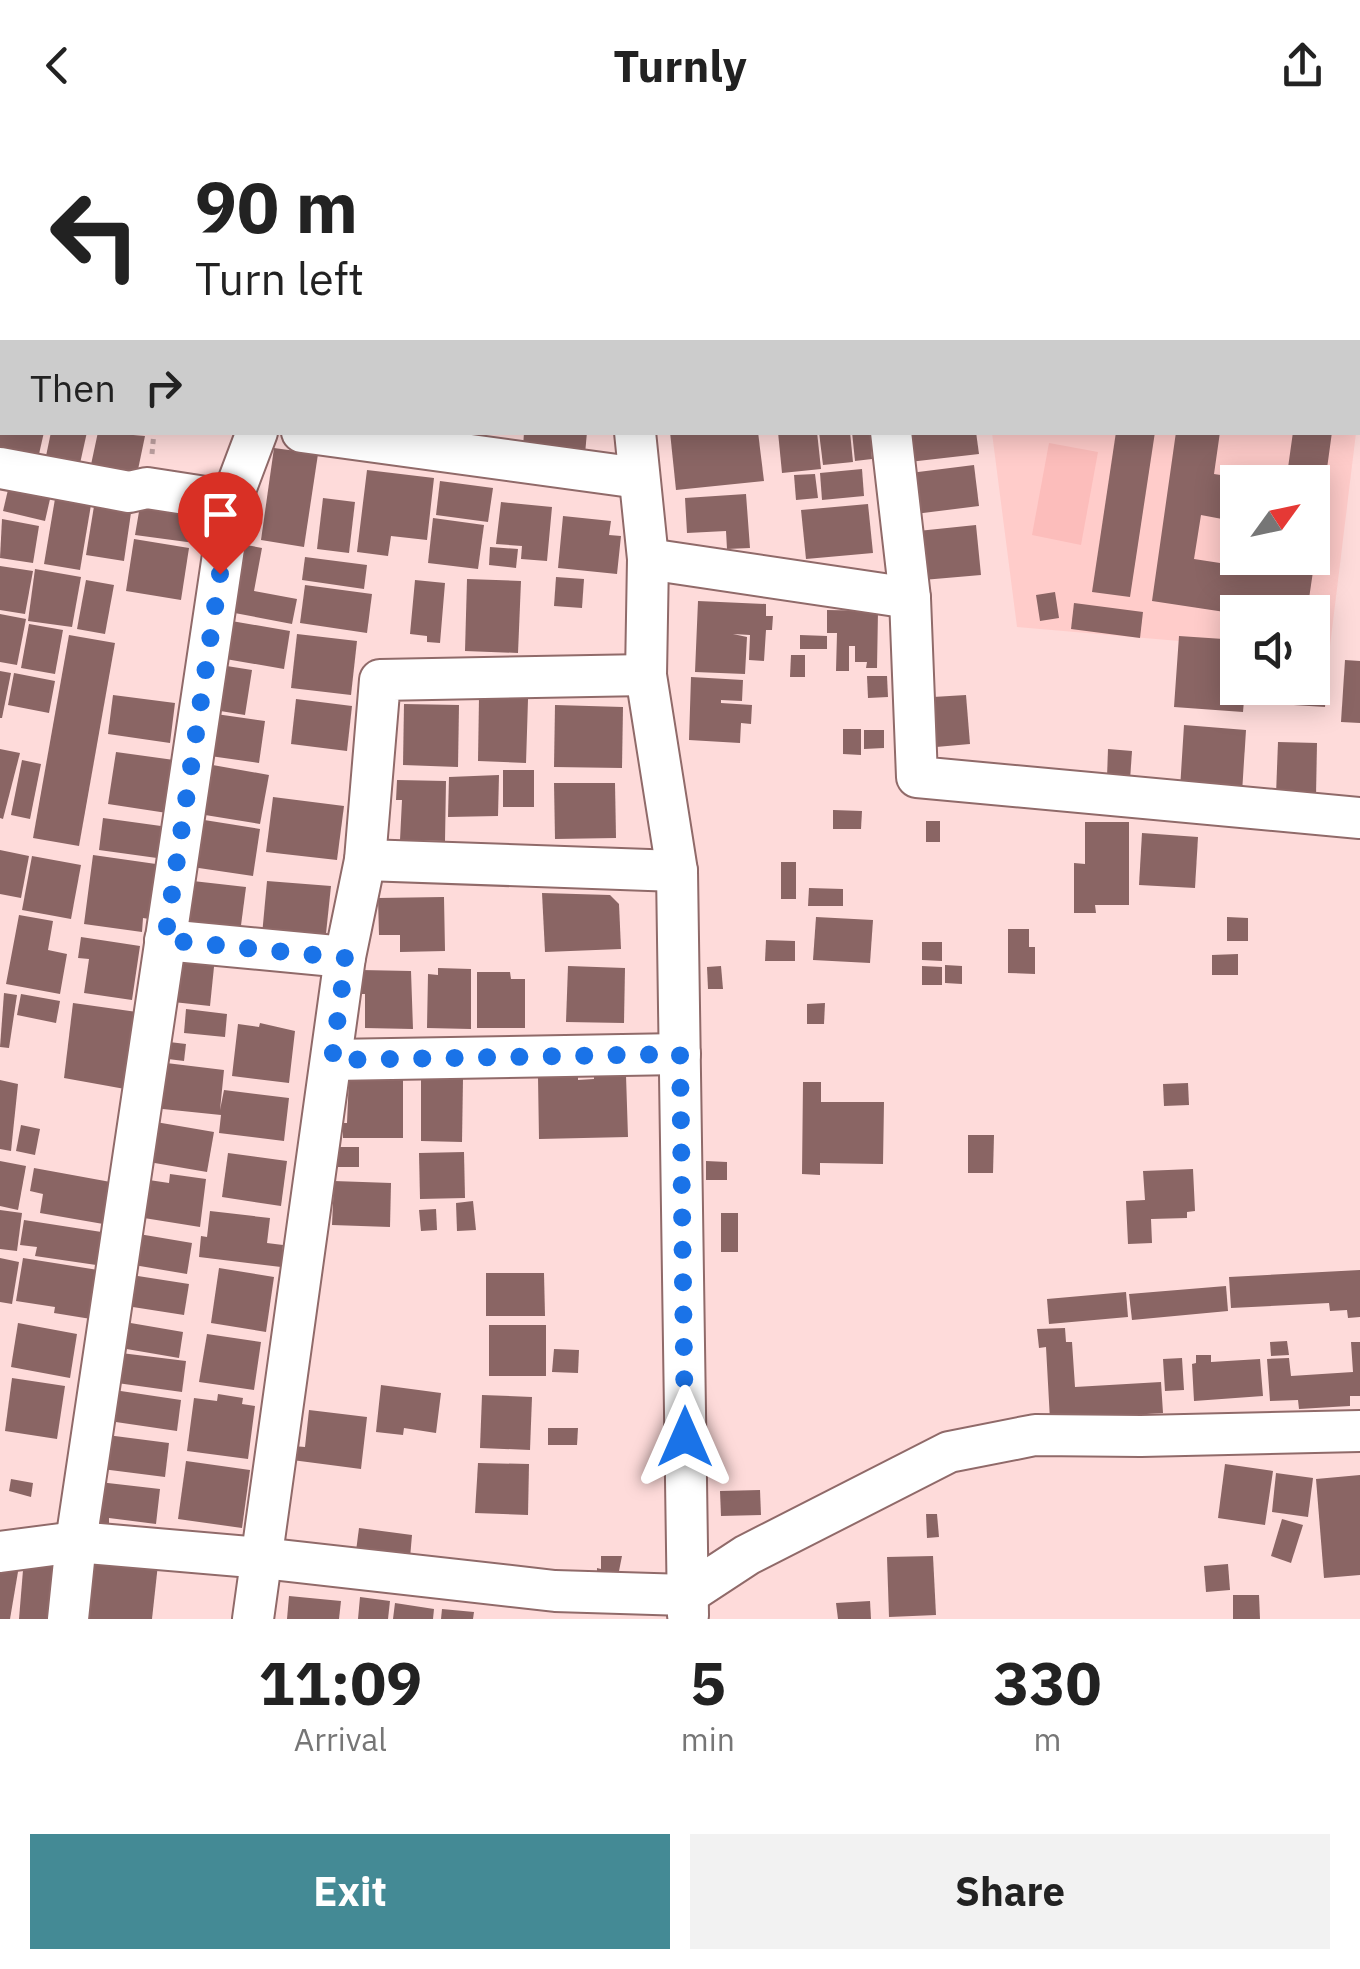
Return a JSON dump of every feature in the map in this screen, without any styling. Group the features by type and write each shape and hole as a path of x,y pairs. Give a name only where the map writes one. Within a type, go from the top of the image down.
{"street":[{"path":"68,1619 76,1542 231,502 256,435"},
{"path":"324,435 639,478"},
{"path":"635,435 648,559 646,676 677,871 687,1607"},
{"path":"892,435 910,598 917,777 1360,818"},
{"path":"0,468 129,492 148,488 231,502"},
{"path":"648,559 910,598"},
{"path":"253,1619 346,958 364,860 380,680 646,676"},
{"path":"364,860 677,871"},
{"path":"165,940 346,958"},
{"path":"332,1060 680,1054"},
{"path":"649,1619 687,1607 747,1555 950,1452 1035,1435 1360,1431"},
{"path":"0,1552 76,1542 262,1558 687,1607"}],"shaded area":[{"path":"992,435 1356,435 1330,646 1330,595 1220,595 1220,645 1017,627"},
{"path":"1049,443 1098,452 1081,545 1032,535"}],"building":[{"path":"0,435 43,435 37,463 0,454"},
{"path":"50,435 86,435 79,468 45,461"},
{"path":"97,435 145,436 135,484 89,474"},
{"path":"524,435 587,435 585,454 523,448"},
{"path":"670,435 758,435 764,481 676,490"},
{"path":"778,435 817,435 821,469 782,473"},
{"path":"819,435 850,435 853,462 823,465"},
{"path":"852,435 870,435 872,459 855,461"},
{"path":"905,435 976,435 979,454 909,462"},
{"path":"1116,435 1155,435 1130,597 1092,592"},
{"path":"1176,435 1220,435 1214,474 1220,475 1220,519 1201,515 1194,559 1220,563 1220,575 1312,575 1310,595 1220,595 1220,611 1152,601"},
{"path":"1293,435 1332,435 1327,465 1288,465"},
{"path":"274,448 318,454 304,547 261,540"},
{"path":"974,465 979,506 915,514 910,473"},
{"path":"862,469 864,496 822,500 820,473"},
{"path":"367,470 434,478 427,540 391,536 388,556 357,552"},
{"path":"815,474 818,498 796,500 794,475"},
{"path":"11,477 53,486 45,521 3,511"},
{"path":"440,481 493,488 488,522 436,515"},
{"path":"57,487 93,493 80,570 44,564"},
{"path":"96,494 133,499 124,561 86,555"},
{"path":"746,494 750,548 727,549 726,531 687,533 685,498"},
{"path":"323,498 355,502 349,553 317,549"},
{"path":"141,500 206,509 211,528 205,530 202,544 135,535"},
{"path":"501,502 552,507 547,561 521,559 522,546 496,544"},
{"path":"868,504 873,553 806,559 801,510"},
{"path":"563,516 611,521 609,535 621,536 617,574 558,568"},
{"path":"433,518 484,525 478,569 428,563"},
{"path":"2,519 39,526 33,563 0,558"},
{"path":"976,525 981,575 923,580 918,531"},
{"path":"134,539 189,548 181,600 126,591"},
{"path":"236,543 262,548 254,591 297,599 292,624 224,611"},
{"path":"490,547 518,549 516,568 489,565"},
{"path":"305,557 367,565 364,589 302,580"},
{"path":"0,566 33,571 25,614 0,610"},
{"path":"35,569 81,577 72,627 28,621"},
{"path":"556,577 584,579 582,608 554,606"},
{"path":"467,579 521,581 518,653 465,651"},
{"path":"86,580 114,585 105,634 77,629"},
{"path":"415,580 445,583 440,643 410,634"},
{"path":"305,585 372,594 367,633 300,623"},
{"path":"1055,592 1059,618 1040,621 1036,595"},
{"path":"698,601 766,604 766,616 773,616 772,630 766,630 764,661 749,660 750,635 733,634 747,637 745,674 695,672"},
{"path":"1074,603 1143,612 1140,638 1071,629"},
{"path":"827,610 878,611 877,668 866,668 867,662 855,662 855,646 849,646 849,671 836,671 837,633 827,633"},
{"path":"0,614 26,619 17,665 0,662"},
{"path":"220,619 290,631 284,669 214,657"},
{"path":"29,624 63,630 55,674 21,668"},
{"path":"297,634 357,641 351,695 291,688"},
{"path":"69,635 115,643 79,846 33,838"},
{"path":"800,635 827,636 827,649 800,649"},
{"path":"1179,636 1220,639 1220,705 1244,705 1243,712 1174,707"},
{"path":"791,655 805,655 805,677 790,677"},
{"path":"1345,660 1360,661 1360,723 1341,722"},
{"path":"214,664 252,670 245,715 208,709"},
{"path":"0,671 11,673 2,718 0,718"},
{"path":"14,673 55,681 49,713 8,705"},
{"path":"867,676 887,676 888,697 868,698"},
{"path":"691,677 743,680 742,701 721,700 752,705 751,724 741,723 740,743 689,740"},
{"path":"113,695 175,703 170,743 108,734"},
{"path":"966,695 970,744 936,747 933,697"},
{"path":"479,698 528,699 526,763 478,761"},
{"path":"296,699 352,706 347,751 291,744"},
{"path":"404,704 459,705 458,767 403,765"},
{"path":"555,705 623,707 622,768 554,767"},
{"path":"209,713 265,721 259,763 203,755"},
{"path":"1184,725 1246,730 1242,793 1180,789"},
{"path":"843,729 861,729 861,755 843,754"},
{"path":"864,730 884,730 884,748 864,749"},
{"path":"1278,742 1317,743 1316,796 1276,795"},
{"path":"0,749 20,753 3,819 0,818"},
{"path":"1108,749 1132,751 1130,780 1107,778"},
{"path":"116,752 174,760 167,813 108,804"},
{"path":"22,760 41,764 30,819 11,815"},
{"path":"207,764 269,775 260,824 199,814"},
{"path":"503,770 534,770 534,807 503,807"},
{"path":"499,775 498,816 448,817 449,777"},
{"path":"397,780 446,781 445,841 400,840 402,800 396,800"},
{"path":"554,783 615,783 616,838 555,839"},
{"path":"273,797 344,806 337,860 266,852"},
{"path":"833,810 862,811 861,829 833,829"},
{"path":"103,818 161,826 157,858 99,850"},
{"path":"198,819 260,829 253,876 192,867"},
{"path":"926,821 940,821 940,842 926,842"},
{"path":"1085,822 1129,822 1129,905 1095,905 1096,913 1074,913 1074,863 1085,864"},
{"path":"1142,833 1198,837 1195,888 1139,885"},
{"path":"0,850 29,856 21,898 0,894"},
{"path":"93,855 156,864 149,919 143,918 142,932 84,924"},
{"path":"32,856 81,865 71,919 22,910"},
{"path":"781,862 796,862 796,899 781,899"},
{"path":"184,880 246,887 240,933 178,925"},
{"path":"267,881 331,886 325,943 262,935"},
{"path":"809,888 843,889 843,906 808,906"},
{"path":"542,893 610,895 619,904 621,949 545,952"},
{"path":"444,897 445,951 400,952 400,935 379,935 378,898"},
{"path":"19,915 53,921 48,950 67,954 60,994 6,984"},
{"path":"816,917 873,920 870,963 813,960"},
{"path":"1227,917 1248,918 1248,941 1227,941"},
{"path":"1008,929 1029,929 1029,947 1035,947 1035,974 1008,973"},
{"path":"81,937 140,946 132,1000 84,993 89,959 78,958"},
{"path":"766,940 795,941 795,961 765,961"},
{"path":"922,942 942,942 942,961 922,960"},
{"path":"168,952 215,957 210,1006 164,1001"},
{"path":"1238,954 1238,975 1212,975 1212,955"},
{"path":"945,965 962,966 962,984 945,983"},
{"path":"568,966 625,968 624,1023 566,1022"},
{"path":"721,966 723,989 708,989 707,967"},
{"path":"922,966 942,967 942,985 922,985"},
{"path":"438,968 471,969 471,1029 427,1028 428,974 438,975"},
{"path":"361,970 411,971 413,1029 365,1028"},
{"path":"477,972 510,972 511,979 525,979 525,1028 477,1028"},
{"path":"4,993 17,995 9,1048 0,1047"},
{"path":"21,994 60,1001 56,1023 17,1015"},
{"path":"73,1003 137,1012 125,1089 64,1078"},
{"path":"825,1003 824,1024 807,1024 807,1004"},
{"path":"186,1009 227,1014 225,1037 184,1033"},
{"path":"260,1023 295,1031 289,1083 232,1076 238,1024 259,1027"},
{"path":"161,1041 186,1044 184,1061 160,1058"},
{"path":"158,1062 224,1070 220,1110 224,1090 289,1098 284,1141 219,1133 221,1115 153,1108"},
{"path":"594,1075 626,1075 628,1137 539,1139 538,1077 578,1076 578,1080 594,1079"},
{"path":"349,1077 403,1078 403,1138 343,1138"},
{"path":"421,1079 463,1079 462,1142 421,1141"},
{"path":"0,1080 18,1084 11,1151 0,1149"},
{"path":"803,1082 821,1082 821,1102 884,1102 883,1164 820,1163 820,1175 802,1174"},
{"path":"1188,1083 1189,1105 1164,1106 1163,1084"},
{"path":"150,1121 214,1132 207,1172 143,1161"},
{"path":"21,1125 40,1129 35,1155 16,1151"},
{"path":"968,1135 994,1135 993,1173 968,1173"},
{"path":"335,1147 359,1147 359,1167 335,1167"},
{"path":"464,1152 465,1198 420,1199 419,1153"},
{"path":"228,1153 287,1161 281,1206 222,1197"},
{"path":"0,1161 26,1166 18,1210 0,1206"},
{"path":"706,1161 727,1162 727,1180 706,1180"},
{"path":"34,1168 116,1183 109,1225 40,1213 43,1194 30,1191"},
{"path":"1193,1169 1195,1211 1187,1212 1187,1218 1151,1219 1152,1243 1128,1244 1126,1201 1145,1200 1143,1171"},
{"path":"170,1174 206,1179 200,1227 144,1218 149,1180 169,1183"},
{"path":"334,1181 391,1183 390,1227 332,1225"},
{"path":"473,1201 476,1230 457,1231 456,1203"},
{"path":"436,1209 437,1230 421,1231 419,1210"},
{"path":"0,1210 22,1213 17,1251 0,1249"},
{"path":"210,1211 270,1218 267,1243 283,1245 281,1267 199,1257 201,1236 207,1237"},
{"path":"721,1213 738,1213 738,1252 721,1252"},
{"path":"24,1220 108,1233 103,1266 35,1256 37,1247 20,1245"},
{"path":"133,1233 192,1243 187,1274 128,1264"},
{"path":"0,1258 19,1262 12,1304 0,1302"},
{"path":"23,1258 98,1270 91,1319 54,1313 55,1307 16,1301"},
{"path":"219,1268 274,1277 266,1332 211,1323"},
{"path":"1360,1270 1360,1317 1348,1318 1347,1310 1330,1311 1329,1303 1231,1308 1229,1277"},
{"path":"486,1273 544,1273 545,1316 486,1316"},
{"path":"125,1274 189,1284 184,1315 120,1305"},
{"path":"1226,1286 1228,1311 1132,1320 1129,1294"},
{"path":"1126,1292 1128,1317 1049,1324 1047,1299"},
{"path":"119,1321 183,1332 179,1358 115,1347"},
{"path":"18,1323 77,1334 70,1378 11,1367"},
{"path":"489,1325 546,1325 546,1376 489,1376"},
{"path":"1065,1328 1066,1342 1072,1342 1075,1387 1161,1382 1163,1413 1050,1420 1046,1347 1039,1348 1037,1329"},
{"path":"207,1334 261,1342 254,1390 199,1382"},
{"path":"1287,1341 1289,1355 1271,1356 1270,1342"},
{"path":"1351,1342 1360,1342 1360,1396 1350,1396 1350,1406 1299,1409 1298,1400 1270,1401 1267,1359 1289,1358 1291,1376 1353,1372"},
{"path":"554,1349 579,1350 578,1373 552,1372"},
{"path":"121,1353 186,1361 182,1392 117,1383"},
{"path":"1196,1355 1211,1355 1211,1362 1260,1359 1263,1396 1194,1401 1192,1364 1196,1363"},
{"path":"1182,1358 1184,1390 1165,1391 1163,1359"},
{"path":"12,1378 65,1386 57,1439 5,1431"},
{"path":"381,1385 441,1393 436,1433 404,1428 403,1435 376,1432"},
{"path":"114,1390 181,1400 177,1431 109,1421"},
{"path":"218,1394 243,1398 242,1404 255,1406 248,1459 187,1451 194,1398 217,1401"},
{"path":"482,1395 532,1397 530,1450 480,1448"},
{"path":"309,1410 367,1417 361,1469 292,1460 293,1446 305,1447"},
{"path":"548,1428 578,1428 577,1445 548,1445"},
{"path":"107,1435 169,1443 165,1477 102,1469"},
{"path":"186,1461 250,1470 242,1528 178,1519"},
{"path":"478,1463 529,1464 528,1515 475,1513"},
{"path":"1225,1464 1273,1471 1265,1525 1218,1518"},
{"path":"1276,1473 1313,1478 1308,1517 1272,1512"},
{"path":"1360,1475 1360,1575 1324,1578 1316,1479"},
{"path":"11,1479 33,1483 31,1497 9,1491"},
{"path":"99,1482 160,1489 156,1524 109,1518 109,1525 89,1523"},
{"path":"760,1490 761,1515 721,1516 720,1491"},
{"path":"926,1514 937,1514 939,1537 927,1538"},
{"path":"1282,1519 1303,1525 1291,1563 1271,1556"},
{"path":"359,1528 412,1535 410,1558 356,1551"},
{"path":"88,1556 158,1564 152,1619 88,1619"},
{"path":"601,1556 622,1556 618,1576 597,1576"},
{"path":"933,1556 936,1615 889,1617 887,1557"},
{"path":"0,1557 20,1560 10,1619 0,1619"},
{"path":"24,1558 56,1562 51,1619 19,1619"},
{"path":"1228,1564 1230,1590 1206,1592 1204,1566"},
{"path":"1233,1595 1259,1595 1260,1619 1233,1619"},
{"path":"289,1596 341,1601 339,1619 287,1619"},
{"path":"360,1597 390,1601 388,1619 358,1619"},
{"path":"870,1601 871,1619 838,1619 836,1603"},
{"path":"395,1603 434,1609 433,1619 393,1619"},
{"path":"442,1609 474,1612 473,1619 441,1619"}],"route":[{"path":"220,574 165,940 346,958 332,1060 680,1054 685,1437"}]}
